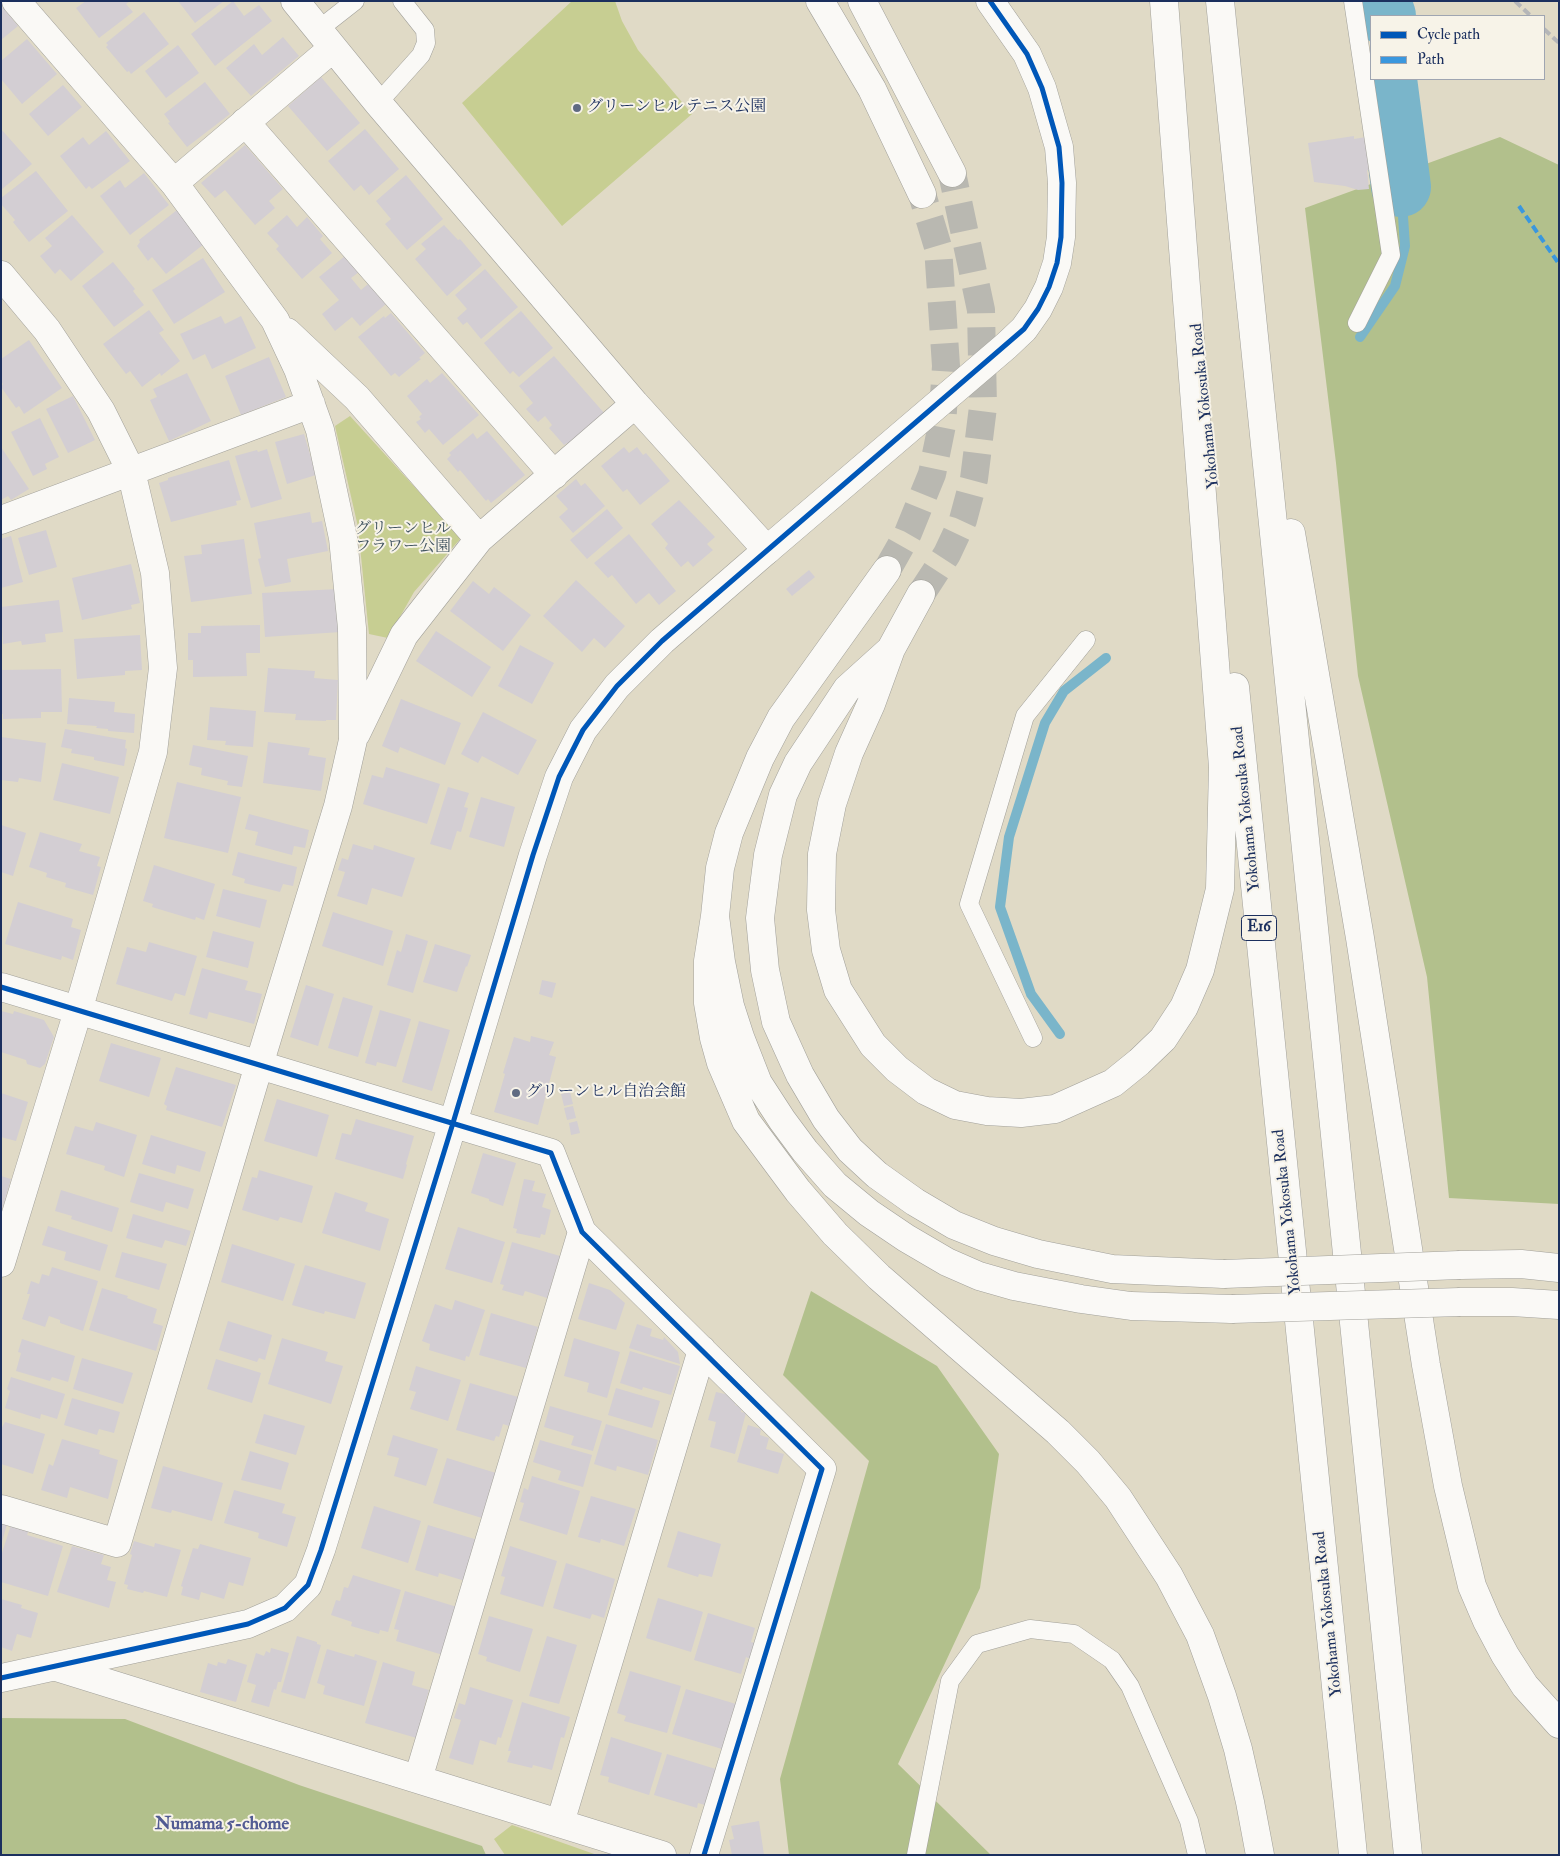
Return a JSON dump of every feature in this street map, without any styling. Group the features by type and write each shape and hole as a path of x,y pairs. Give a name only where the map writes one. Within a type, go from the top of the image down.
{"main road":[{"path":"16,1 174,183 275,320 357,398 479,538"},
{"path":"295,1 378,103 635,404 767,550"},
{"path":"820,1 872,89 922,194"},
{"path":"862,1 952,173"},
{"path":"1,1678 248,1624 285,1608 308,1585 324,1540 453,1123 533,855 559,777 583,730 618,686 662,641 1024,329 1038,309 1048,288 1057,263 1061,237 1062,183 1059,147 1042,88 1027,54 990,1"},
{"path":"921,594 891,649 871,704 849,753 832,804 822,854 821,910 826,950 838,990 873,1045 897,1069 926,1091 956,1104 987,1111 1021,1113 1055,1108 1113,1082 1139,1062 1163,1039 1184,1007 1200,970 1220,889 1222,768 1165,1"},
{"name":"Yokohama Yokosuka Road","path":"1165,1 1354,1855"},
{"path":"1220,1 1408,1855"},
{"path":"174,183 245,122 325,39"},
{"path":"245,122 554,475"},
{"path":"1,275 47,330 100,411 131,472 156,573 162,668 153,752 78,1011 1,1263"},
{"path":"1249,282 1360,938 1426,1365 1450,1495 1472,1586 1487,1621 1504,1654 1524,1686 1559,1724"},
{"path":"275,320 298,368 320,430 342,538 352,628 353,740"},
{"path":"1,520 311,404"},
{"path":"1,1509 117,1543 338,806 353,740 404,635 479,538 635,404"},
{"path":"887,570 781,718 760,758 729,833 720,868 708,962 708,1003 714,1038 721,1063 746,1121 798,1191 835,1234 879,1277 1052,1427 1088,1462 1118,1498 1169,1576 1200,1636 1222,1696 1238,1749 1260,1855"},
{"path":"891,649 847,689 798,764 783,795 768,855 760,918 765,970 776,1022 800,1075 826,1119 850,1150 877,1175 915,1202 954,1225 994,1241 1038,1254 1112,1269 1224,1274 1460,1265 1521,1264 1559,1268"},
{"path":"715,916 720,962 730,1006 740,1038 758,1083 782,1120 805,1152 835,1185 906,1238 947,1262 979,1276 1014,1286 1081,1299 1131,1306 1232,1309 1460,1302 1512,1302 1559,1305"},
{"path":"1,987 551,1153 582,1232 822,1469 704,1855"},
{"path":"418,1779 582,1232"},
{"path":"560,1823 702,1350"},
{"path":"54,1666 662,1855"}],"lane":[{"path":"325,39 355,1"},
{"path":"378,103 421,55 426,43 425,30 402,1"},
{"path":"1353,1 1391,255 1357,323"},
{"path":"1033,1038 968,904 1025,716 1086,640"},
{"path":"916,1855 950,1681 977,1644 1030,1629 1074,1634 1112,1660 1130,1686 1138,1704 1189,1821 1198,1855"}],"green space":[{"name":"グリーンヒル テニス公園","path":"572,1 615,1 622,21 638,50 692,114 562,226 462,103"},
{"path":"1500,137 1559,165 1559,1204 1449,1198 1427,977 1358,676 1336,463 1305,208"},
{"name":"グリーンヒル フラワー公園","path":"350,416 461,538 414,592 388,638 369,634 358,527 335,426"},
{"path":"811,1291 937,1366 999,1454 980,1588 898,1764 991,1855 789,1855 780,1779 869,1461 783,1375"},
{"path":"1,1718 125,1719 299,1785 482,1846 486,1855 1,1855"},
{"path":"512,1825 597,1855 505,1855 494,1839"}],"building":[{"path":"86,1 130,1 126,4 133,12 99,38 76,8"},
{"path":"178,1 224,1 195,23"},
{"path":"233,1 244,16 259,5 272,21 215,66 191,34"},
{"path":"1,5 18,26 1,40"},
{"path":"144,12 169,44 131,74 129,71 127,72 106,47 108,45 106,43"},
{"path":"283,37 299,56 251,96 226,68 254,44 262,55"},
{"path":"27,39 57,74 22,104 1,79 1,61"},
{"path":"178,45 199,73 166,98 145,71"},
{"path":"321,77 360,123 327,151 288,106"},
{"path":"205,82 230,114 187,147 168,123 170,122 164,114"},
{"path":"63,85 82,107 48,136 29,114"},
{"path":"1,129 32,164 1,190"},
{"path":"365,129 399,169 369,195 361,185 354,191 328,161"},
{"path":"106,131 130,161 92,189 89,186 86,189 60,156 83,137 89,145"},
{"path":"1354,136 1354,139 1366,137 1371,170 1367,170 1369,189 1358,190 1345,186 1314,182 1308,143"},
{"path":"245,145 283,189 269,201 275,208 255,225 225,190 215,198 201,183"},
{"path":"36,171 68,211 29,242 13,222 15,220 1,204 1,198"},
{"path":"144,173 169,205 130,235 100,196 120,180 125,188"},
{"path":"406,175 443,219 407,250 385,224 391,219 376,201"},
{"path":"177,210 204,244 166,274 152,257 148,261 137,246 140,242 139,240"},
{"path":"72,215 104,252 71,281 60,269 55,274 40,256 52,246 45,238"},
{"path":"287,215 297,227 307,217 323,236 320,239 332,253 302,279 276,249 279,246 267,233"},
{"path":"444,225 458,240 460,239 482,265 447,296 415,259 426,249 421,244"},
{"path":"345,256 359,272 351,278 361,290 368,284 386,304 360,326 352,317 335,331 322,314 339,300 319,277"},
{"path":"203,258 225,292 174,324 152,290"},
{"path":"113,262 135,289 133,291 144,305 114,327 82,286"},
{"path":"485,269 518,307 481,339 467,322 463,325 457,318 467,309 455,295"},
{"path":"149,310 164,330 159,333 180,361 161,376 160,373 142,387 130,371 126,374 103,344"},
{"path":"521,311 553,348 519,377 513,371 510,374 484,343"},
{"path":"391,313 425,353 419,358 421,359 399,377 395,373 391,376 358,337 384,316 385,318"},
{"path":"221,316 225,324 241,316 256,348 212,369 205,354 193,360 180,334"},
{"path":"29,340 62,388 24,414 19,406 16,408 1,387 3,384 1,381 1,359"},
{"path":"554,356 605,414 568,445 567,443 564,445 549,428 552,425 545,416 538,422 526,409 533,403 519,386"},
{"path":"269,357 286,397 241,415 225,376"},
{"path":"187,373 211,421 169,441 150,400 157,397 153,389"},
{"path":"442,373 479,415 443,445 429,429 425,433 416,422 421,419 419,417 422,414 407,396 427,379 430,383"},
{"path":"73,396 95,440 68,453 46,409"},
{"path":"40,418 59,457 45,464 47,469 33,476 11,432"},
{"path":"487,431 525,475 491,503 488,499 486,501 460,470 458,472 447,459 451,455 449,453 473,433 477,439"},
{"path":"304,434 316,475 287,484 275,442"},
{"path":"1,447 29,489 11,500 8,496 1,500"},
{"path":"624,447 629,453 637,447 643,455 646,453 670,481 640,505 627,489 623,492 601,466"},
{"path":"267,449 282,499 251,508 235,456"},
{"path":"229,460 241,500 236,501 237,505 171,522 159,483 168,480 168,478"},
{"path":"576,479 581,486 585,483 605,506 573,533 559,517 568,509 556,496"},
{"path":"679,500 715,537 707,544 713,550 693,567 688,561 681,567 665,548 668,544 651,524"},
{"path":"607,509 623,528 587,559 570,540"},
{"path":"310,512 312,523 322,521 328,551 287,559 291,582 265,587 258,559 261,558 254,523"},
{"path":"46,530 57,567 29,575 18,538"},
{"path":"629,534 676,591 659,605 649,593 636,604 612,575 608,578 594,563"},
{"path":"11,536 23,582 1,588 1,539"},
{"path":"244,539 252,594 191,602 184,556 202,554 201,545"},
{"path":"131,564 140,603 131,605 132,609 82,620 72,578"},
{"path":"809,570 815,577 792,596 786,589"},
{"path":"576,580 625,626 605,648 594,638 582,652 543,616"},
{"path":"473,581 489,594 494,587 531,615 503,651 450,611"},
{"path":"338,589 341,632 265,637 262,593"},
{"path":"59,600 63,632 45,634 46,642 22,645 21,641 3,644 1,607"},
{"path":"260,625 260,653 246,653 247,676 193,677 193,660 188,660 188,633 201,633 201,626"},
{"path":"436,631 491,667 472,697 416,661"},
{"path":"140,635 142,670 125,671 125,675 77,679 74,639"},
{"path":"520,645 554,663 532,704 498,686"},
{"path":"268,668 315,671 314,678 338,680 336,720 295,720 296,714 264,712"},
{"path":"61,669 62,712 41,712 41,718 3,719 3,714 1,714 1,670"},
{"path":"69,698 115,702 114,712 135,714 134,733 108,731 108,729 96,728 97,726 67,724"},
{"path":"401,699 461,723 445,765 400,747 398,753 382,746"},
{"path":"210,707 256,711 253,747 225,745 226,741 207,740"},
{"path":"483,712 537,740 518,775 482,756 478,763 461,754"},
{"path":"65,729 126,740 125,748 127,749 124,766 94,760 94,757 71,753 72,749 61,747"},
{"path":"1,737 46,743 41,782 19,778 18,782 1,780"},
{"path":"268,742 310,748 308,755 326,758 321,791 263,783"},
{"path":"193,745 248,756 242,787 227,785 228,781 201,775 202,768 189,765"},
{"path":"62,763 119,777 110,814 53,800"},
{"path":"386,767 440,784 427,824 363,804 372,775 383,778"},
{"path":"177,782 241,797 228,853 164,838"},
{"path":"448,787 469,793 464,807 468,808 461,832 457,831 451,850 430,844"},
{"path":"481,797 515,807 504,847 469,837"},
{"path":"249,814 309,830 305,848 294,846 292,855 255,845 258,832 245,829"},
{"path":"1,825 26,833 13,876 1,872"},
{"path":"40,832 82,844 79,851 100,857 97,866 101,867 93,895 65,887 66,883 46,877 47,873 29,867"},
{"path":"353,844 373,850 374,845 415,858 402,897 372,888 367,905 337,896 345,872 338,870 342,858 348,860"},
{"path":"238,852 297,867 293,886 283,884 280,892 244,883 245,879 232,875"},
{"path":"154,865 215,884 204,920 196,917 195,920 152,907 153,904 143,901"},
{"path":"223,889 267,900 260,928 216,916"},
{"path":"18,902 73,919 71,927 81,930 73,960 62,956 61,960 5,944"},
{"path":"333,912 393,931 383,966 322,946"},
{"path":"213,931 254,942 248,968 206,957"},
{"path":"406,934 428,941 413,993 387,985 397,950 401,952"},
{"path":"149,942 197,956 185,996 175,993 172,1001 116,984 127,947 146,952"},
{"path":"435,944 471,955 457,992 423,982"},
{"path":"202,968 248,981 245,990 262,994 254,1024 209,1012 207,1019 189,1014"},
{"path":"542,980 556,983 552,998 539,994"},
{"path":"306,985 334,994 318,1046 290,1037"},
{"path":"343,997 373,1006 358,1057 328,1048"},
{"path":"380,1010 411,1019 396,1067 377,1062 376,1066 365,1063"},
{"path":"1,1011 13,1014 14,1011 44,1020 54,1037 45,1064 40,1068 27,1064 26,1060 1,1052"},
{"path":"419,1021 450,1030 432,1091 402,1082"},
{"path":"531,1036 554,1042 549,1055 556,1057 538,1125 494,1112 514,1037 530,1042"},
{"path":"111,1043 161,1058 149,1097 99,1081"},
{"path":"176,1067 236,1085 222,1127 166,1110 167,1106 164,1104"},
{"path":"570,1092 573,1104 564,1106 561,1094"},
{"path":"1,1093 28,1102 16,1141 1,1137"},
{"path":"277,1099 329,1115 317,1157 264,1141"},
{"path":"573,1106 576,1118 567,1120 564,1108"},
{"path":"356,1119 414,1136 403,1179 335,1159 342,1133 351,1135"},
{"path":"577,1121 580,1133 571,1135 569,1123"},
{"path":"96,1122 137,1135 124,1177 104,1170 105,1166 66,1154 75,1126 93,1131"},
{"path":"151,1135 206,1152 200,1172 177,1165 175,1174 142,1164"},
{"path":"483,1153 516,1163 503,1206 471,1193"},
{"path":"259,1170 313,1186 302,1223 280,1217 278,1221 242,1210 252,1177 257,1178"},
{"path":"139,1173 194,1189 188,1209 166,1202 163,1212 130,1202"},
{"path":"1,1176 11,1179 2,1210 1,1210"},
{"path":"524,1179 535,1181 532,1191 546,1194 542,1207 551,1210 545,1235 541,1234 540,1238 516,1233 517,1229 513,1228"},
{"path":"61,1190 119,1208 112,1232 71,1219 72,1216 55,1211"},
{"path":"335,1192 368,1203 365,1211 389,1219 380,1251 322,1233"},
{"path":"133,1214 191,1231 186,1246 165,1240 162,1248 126,1238"},
{"path":"48,1226 108,1245 100,1271 64,1260 66,1252 42,1245"},
{"path":"458,1227 505,1242 492,1283 445,1269"},
{"path":"512,1242 560,1256 547,1298 525,1291 523,1296 502,1290 504,1285 500,1284"},
{"path":"232,1244 295,1264 283,1301 221,1282"},
{"path":"122,1252 167,1264 159,1290 115,1277"},
{"path":"305,1265 366,1283 355,1319 325,1311 324,1314 292,1305"},
{"path":"52,1267 98,1281 83,1331 60,1323 60,1320 49,1316 45,1327 22,1319 30,1294 27,1294 31,1281 39,1284 42,1274 49,1276"},
{"path":"589,1283 610,1290 625,1303 616,1330 578,1319"},
{"path":"102,1288 128,1296 127,1298 157,1309 153,1323 163,1326 156,1351 89,1330"},
{"path":"455,1300 485,1310 469,1357 466,1356 465,1361 429,1350 430,1344 422,1341 435,1304 452,1310"},
{"path":"491,1313 538,1327 526,1368 479,1355"},
{"path":"228,1321 272,1335 265,1360 259,1358 257,1362 219,1350"},
{"path":"637,1324 652,1329 650,1336 663,1340 664,1337 678,1352 680,1364 629,1348"},
{"path":"282,1338 328,1352 325,1361 343,1366 331,1404 268,1384"},
{"path":"574,1338 620,1352 607,1398 587,1392 589,1383 564,1376"},
{"path":"22,1339 75,1356 68,1382 52,1377 50,1381 16,1371 21,1353 18,1352"},
{"path":"630,1351 680,1366 671,1395 643,1387 642,1390 620,1383"},
{"path":"82,1358 133,1373 123,1404 73,1389"},
{"path":"216,1359 261,1373 252,1403 207,1389"},
{"path":"416,1366 461,1380 448,1421 410,1409 416,1392 409,1390"},
{"path":"11,1377 65,1394 57,1419 41,1414 40,1419 5,1408 10,1391 7,1389"},
{"path":"470,1383 518,1397 509,1426 503,1424 499,1437 496,1436 494,1441 456,1430"},
{"path":"616,1388 660,1401 652,1428 608,1415"},
{"path":"716,1392 738,1397 735,1405 742,1407 741,1412 746,1413 735,1454 710,1447 716,1422 708,1420"},
{"path":"72,1398 120,1412 114,1433 99,1429 97,1435 64,1425"},
{"path":"550,1406 602,1421 593,1451 571,1445 574,1436 544,1427"},
{"path":"264,1414 305,1426 296,1455 255,1443"},
{"path":"5,1422 45,1434 33,1474 1,1464 1,1429"},
{"path":"606,1424 658,1440 648,1475 617,1466 616,1471 594,1464"},
{"path":"748,1425 761,1429 760,1435 769,1438 766,1449 784,1454 778,1474 737,1462"},
{"path":"393,1435 438,1449 426,1486 394,1476 399,1458 387,1455"},
{"path":"62,1439 100,1450 99,1454 118,1460 108,1499 70,1487 67,1498 41,1490 49,1464 53,1466"},
{"path":"540,1440 592,1455 583,1487 558,1480 561,1471 533,1462"},
{"path":"250,1451 289,1463 281,1490 241,1480"},
{"path":"447,1458 496,1473 482,1518 433,1503"},
{"path":"163,1466 223,1483 212,1521 172,1510 171,1513 151,1508"},
{"path":"532,1476 580,1491 567,1535 519,1520 524,1503 520,1502 524,1488 528,1490"},
{"path":"234,1490 285,1504 282,1513 296,1517 287,1547 258,1538 259,1533 224,1523"},
{"path":"591,1496 636,1509 624,1546 601,1539 600,1543 578,1537"},
{"path":"374,1506 421,1521 408,1563 361,1548"},
{"path":"1,1522 7,1524 2,1542 1,1542"},
{"path":"11,1525 29,1530 27,1535 63,1546 48,1596 1,1582 1,1556"},
{"path":"428,1525 478,1540 465,1581 439,1573 438,1577 415,1570"},
{"path":"678,1531 721,1544 712,1577 699,1574 698,1577 667,1567"},
{"path":"134,1541 154,1547 155,1543 181,1550 167,1597 127,1589 128,1585 124,1584"},
{"path":"200,1544 251,1558 243,1586 229,1582 224,1599 201,1592 199,1600 181,1595 183,1587 181,1586 193,1548 198,1549"},
{"path":"72,1546 104,1555 101,1564 111,1567 107,1580 116,1582 109,1608 57,1592"},
{"path":"510,1546 557,1561 543,1607 500,1594 505,1577 501,1576"},
{"path":"566,1563 615,1579 604,1618 592,1614 590,1619 553,1608"},
{"path":"353,1575 401,1590 388,1632 380,1630 379,1634 351,1626 352,1622 331,1615 336,1600 340,1601 344,1587 348,1588"},
{"path":"405,1591 457,1607 443,1655 396,1641 399,1630 394,1629"},
{"path":"658,1598 703,1612 691,1652 646,1638"},
{"path":"1,1599 22,1605 21,1608 38,1613 31,1638 17,1634 12,1651 1,1647"},
{"path":"708,1613 755,1628 751,1642 755,1643 750,1659 746,1657 741,1674 694,1660"},
{"path":"489,1616 533,1629 520,1672 486,1661 487,1657 478,1654"},
{"path":"297,1636 321,1645 305,1699 281,1692"},
{"path":"547,1636 577,1645 559,1704 529,1696"},
{"path":"271,1648 289,1653 281,1682 278,1682 276,1690 274,1689 269,1707 251,1702 256,1685 247,1682 256,1653 264,1656 266,1651 270,1653"},
{"path":"327,1649 354,1657 355,1654 377,1661 364,1706 323,1694 325,1686 317,1683"},
{"path":"228,1659 247,1665 236,1702 200,1692 208,1663 217,1666 218,1662 226,1664"},
{"path":"383,1662 415,1672 412,1685 429,1690 424,1708 429,1709 420,1739 365,1723"},
{"path":"630,1671 681,1686 667,1733 624,1721 626,1716 617,1713"},
{"path":"470,1687 513,1700 501,1738 498,1737 496,1745 480,1740 473,1765 449,1758 461,1720 454,1718 459,1703 465,1705"},
{"path":"686,1689 736,1704 722,1749 672,1734"},
{"path":"522,1702 570,1717 564,1738 561,1737 552,1770 533,1765 532,1768 507,1762 511,1751 508,1751"},
{"path":"611,1737 662,1753 649,1795 608,1782 609,1777 600,1775"},
{"path":"667,1754 719,1770 708,1806 698,1803 697,1808 654,1795"},
{"path":"759,1821 764,1855 732,1855 729,1840 734,1839 731,1826"}],"waterway":[{"path":"1381,1 1386,15"},
{"path":"1387,80 1401,187"},
{"path":"1360,337 1395,286 1405,246 1401,187"},
{"path":"1060,1034 1031,994 1000,907 1009,837 1045,723 1064,691 1106,658"}],"tunnel":[{"path":"921,594 947,554 963,520 974,479 983,407 981,310 952,173"},
{"path":"887,570 908,533 932,474 942,425 946,366 938,247 922,194"}],"railway":[{"path":"1515,1 1530,15"},
{"path":"1545,30 1559,43"}],"marked path":[{"path":"1519,206 1559,264"}],"cycle path":[{"path":"1,1678 248,1624 285,1608 308,1585 321,1550 453,1123 533,855 559,777 583,730 617,686 662,641 1024,329 1038,309 1049,287 1057,263 1061,237 1062,183 1059,147 1042,88 1027,54 990,1"},
{"path":"1,987 551,1153 582,1232 822,1469 704,1855"}],"place":[{"name":"グリーンヒル テニス公園","path":"577,108"},
{"name":"グリーンヒル自治会館","path":"516,1093"}],"district":[{"name":"Numama 5-chome","path":"222,1825"}]}
